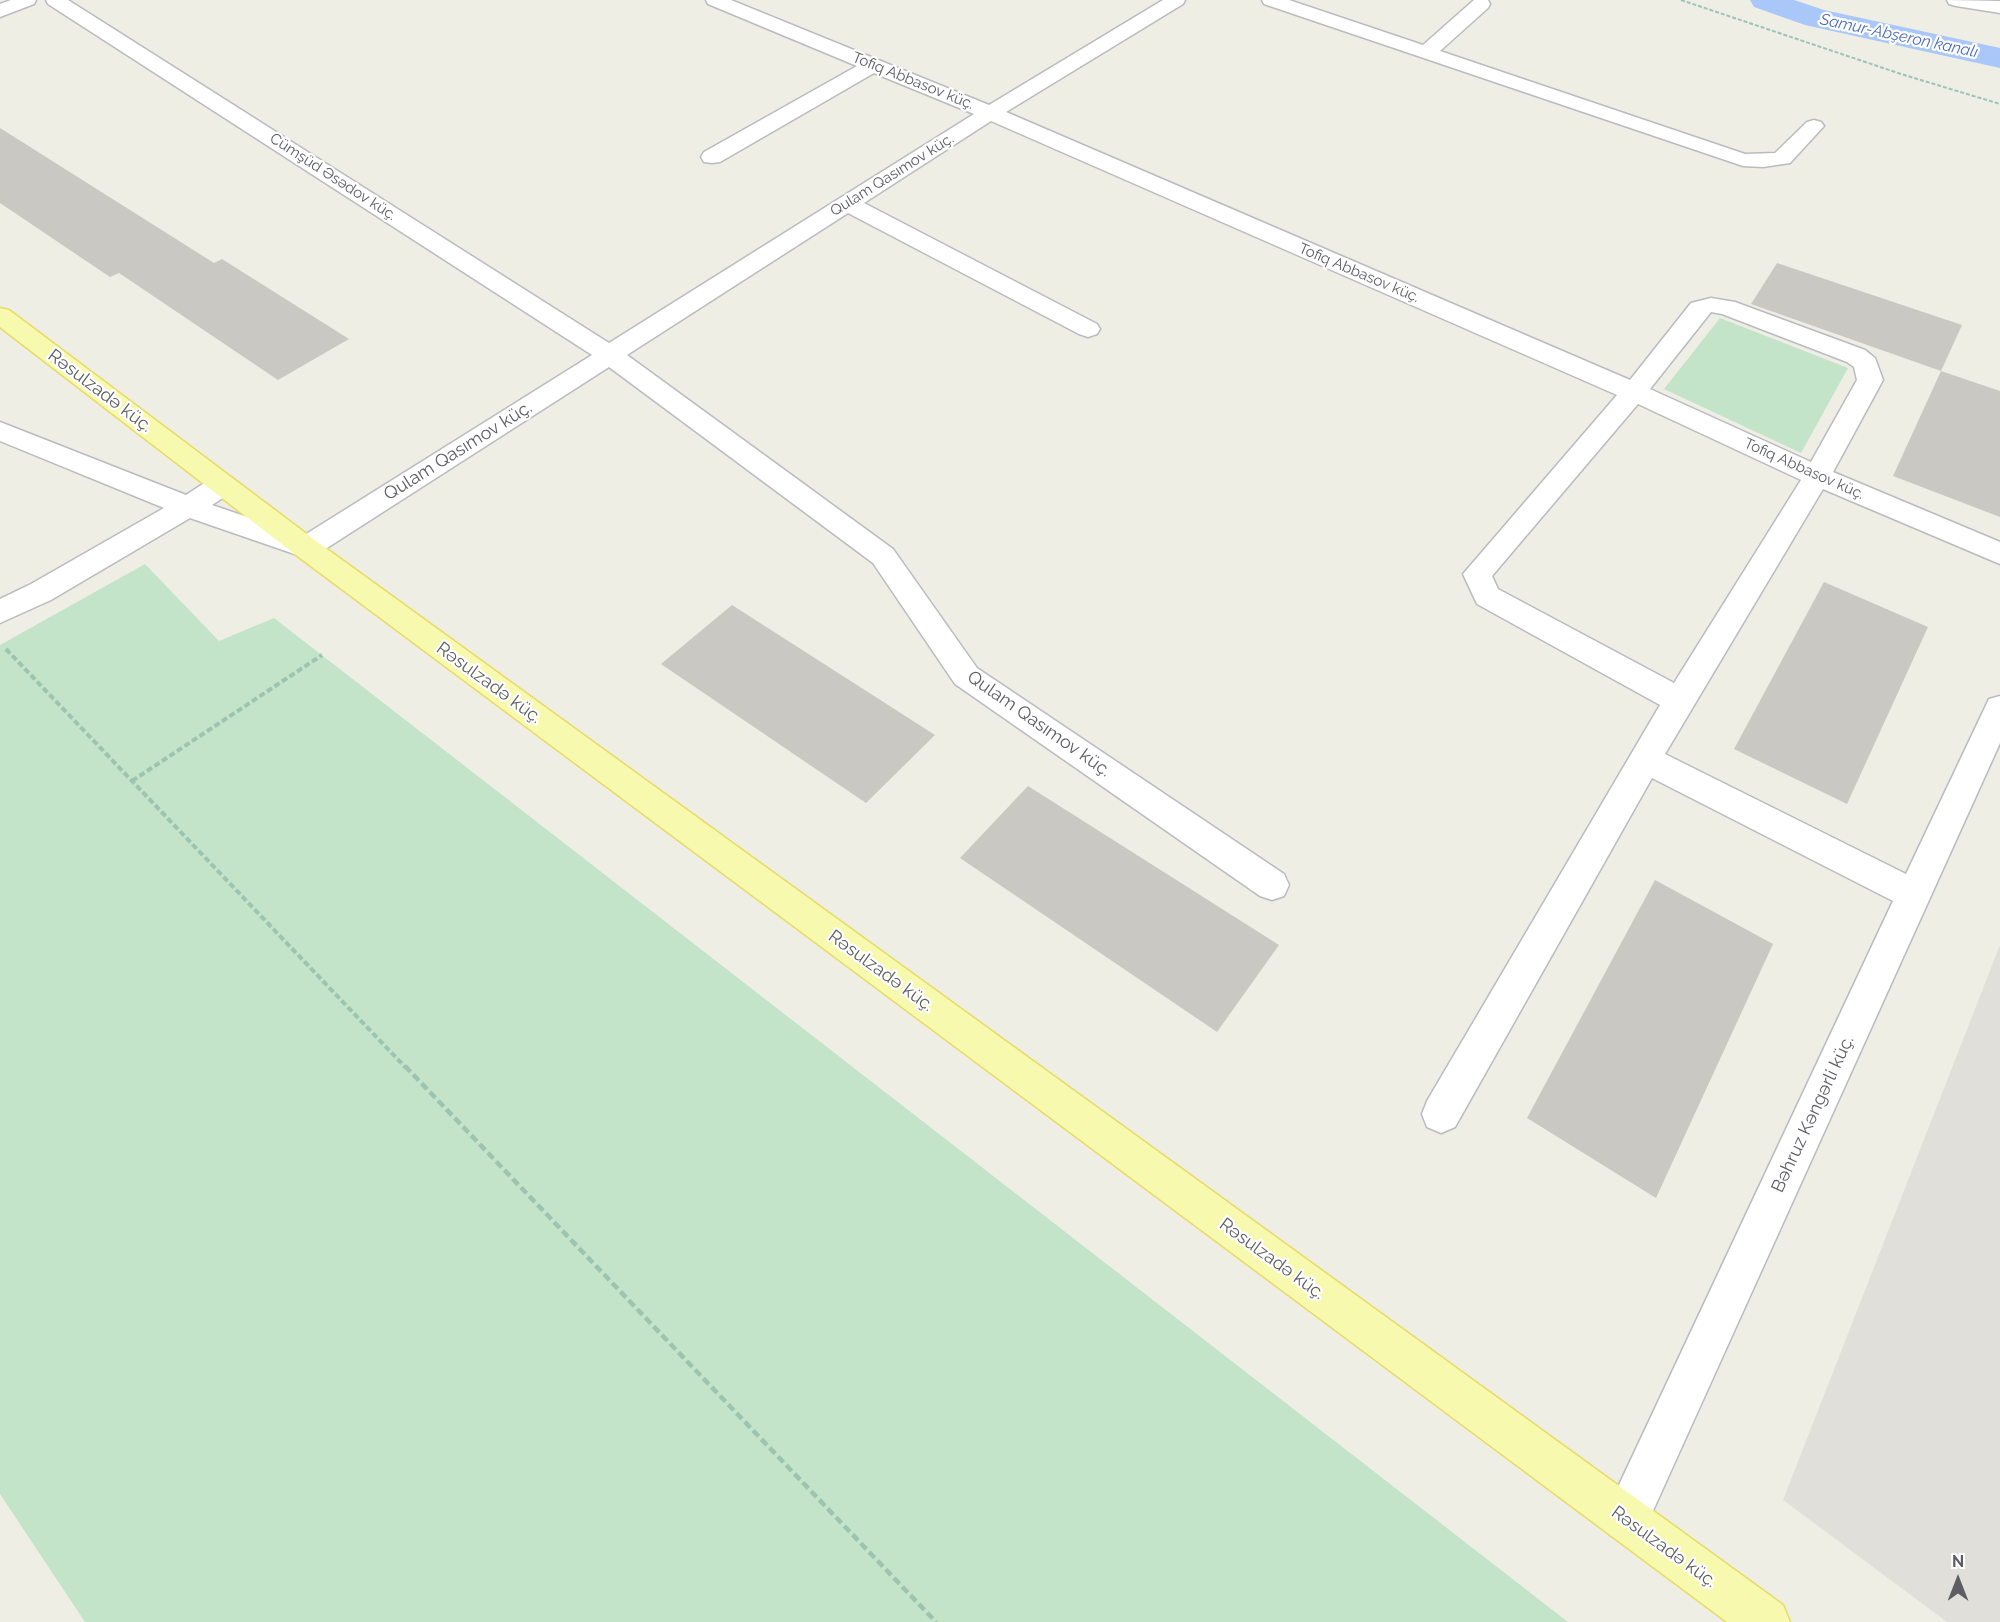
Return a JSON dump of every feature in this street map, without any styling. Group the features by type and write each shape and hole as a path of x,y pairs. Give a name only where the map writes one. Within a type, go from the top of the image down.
{"main road":[{"name":"Rəsulzadə küç.","path":"0,315 306,548 1766,1622"}],"street":[{"path":"0,11 27,0"},
{"name":"Cümşüd Əsədov küç.","path":"55,0 610,355"},
{"name":"Tofiq Abbasov küç.","path":"715,0 990,113 1634,392 1817,476 2000,554"},
{"name":"Qulam Qasımov küç.","path":"306,548 990,113 1176,0"},
{"path":"1271,0 1743,160 1763,161 1782,158 1814,126"},
{"path":"1956,0 2000,8"},
{"path":"1426,53 1481,4"},
{"path":"712,157 873,65"},
{"path":"848,204 1088,329"},
{"path":"1441,1114 1679,701 1817,476 1870,380 1866,364 1856,356 1726,307 1711,305 1700,308 1634,392 1477,574 1487,596 1679,701"},
{"name":"Qulam Qasımov küç.","path":"610,355 884,556 966,676 1272,885"},
{"path":"0,431 188,507 306,548"},
{"path":"0,612 41,592 222,485"},
{"name":"Bəhruz Kəngərli küç.","path":"1626,1519 2000,708"},
{"path":"1646,759 1914,895"}],"path":[{"path":"1681,0 1901,74 2000,104"},
{"path":"2,644 936,1622"},
{"path":"132,781 322,655"}],"shaded area":[{"path":"2000,945 2000,1622 1947,1622 1783,1500"}],"green space":[{"path":"1720,318 1848,368 1801,453 1664,389"},
{"path":"145,564 219,641 274,618 1568,1622 85,1622 0,1494 0,645"}],"building":[{"path":"0,128 214,263 222,259 349,339 278,380 119,273 110,277 0,203"},
{"path":"1777,263 1962,325 1941,371 1751,304"},
{"path":"1941,371 2000,391 2000,517 1893,476"},
{"path":"1824,582 1928,627 1847,804 1734,749"},
{"path":"732,605 935,735 866,803 661,664"},
{"path":"1028,786 1279,945 1217,1032 960,858"},
{"path":"1655,880 1773,944 1656,1198 1527,1118"}],"waterway":[{"name":"Samur-Abşeron kanalı","path":"1765,0 1816,18 2000,58"}]}
